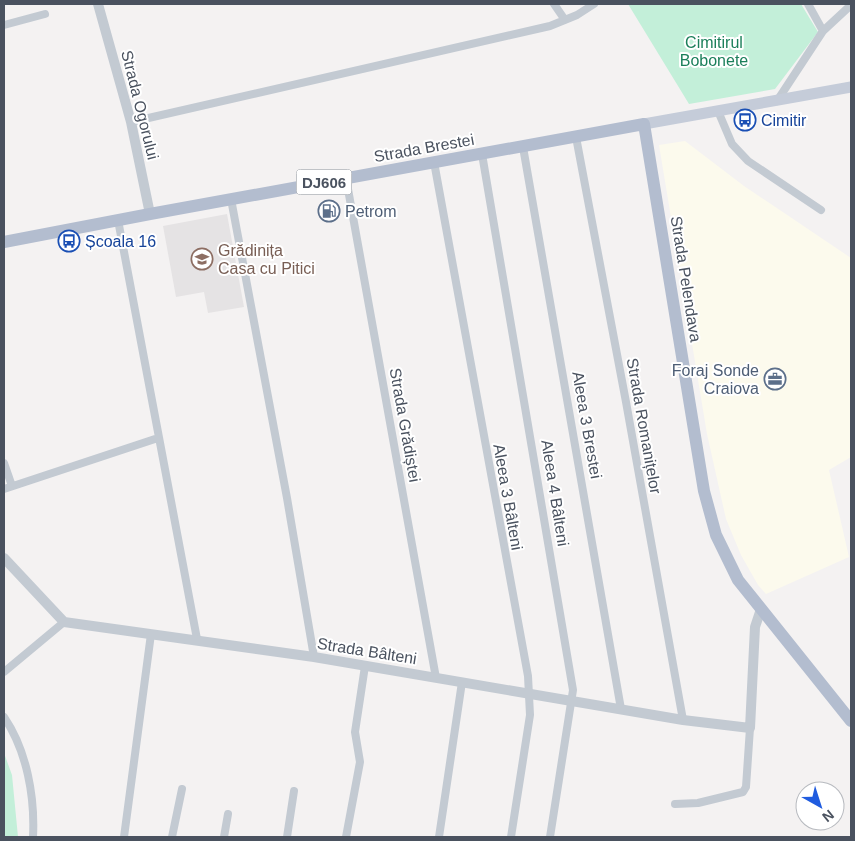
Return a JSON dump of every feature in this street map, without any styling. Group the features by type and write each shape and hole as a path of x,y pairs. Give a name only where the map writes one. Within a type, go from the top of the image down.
{"main road":[{"name":"Strada Brestei","path":"4,242 851,87"},
{"name":"Strada Pelendava","path":"644,124 704,491 716,534 738,580 851,721"}],"street":[{"name":"Strada Ogorului","path":"98,4 131,122 150,214"},
{"path":"554,4 565,20"},
{"path":"131,122 550,26 594,4"},
{"path":"808,4 824,31"},
{"path":"777,100 824,31 851,5"},
{"path":"4,25 46,14"},
{"path":"718,111 732,144 748,161 821,210"},
{"name":"Strada Romanițelor","path":"576,137 683,720"},
{"name":"Aleea 3 Brestei","path":"523,147 622,709"},
{"name":"Aleea 4 Bâlteni","path":"482,154 557,586 573,690 550,837"},
{"name":"Aleea 3 Bâlteni","path":"434,162 529,694 530,715 511,837"},
{"name":"Strada Grădiștei","path":"346,178 436,678"},
{"path":"231,199 287,498 314,658"},
{"path":"118,220 197,639"},
{"path":"4,463 8,487 158,438"},
{"path":"4,558 64,622 4,672"},
{"path":"675,804 698,803 743,792 746,787 755,627 761,609"},
{"name":"Strada Bâlteni","path":"64,622 197,639 683,720 750,728"},
{"path":"124,837 151,634"},
{"path":"346,837 360,762 354,732 365,666"},
{"path":"439,837 462,682"},
{"path":"4,717 14,732 25,766 32,799 32,837"},
{"path":"172,837 182,789"},
{"path":"288,837 294,792"},
{"path":"224,837 228,814"}],"shaded area":[{"name":"Foraj Sonde Craiova","path":"685,141 744,186 851,258 851,457 829,470 849,557 766,594 758,585 741,555 726,519 707,434 659,145"},
{"name":"Grădinița Casa cu Pitici","path":"227,214 244,307 208,313 204,292 176,297 163,226"}],"green space":[{"name":"Cimitirul Bobonete","path":"628,4 801,4 818,32 775,89 689,104"},
{"path":"4,753 12,775 18,837 4,837"}],"place":[{"name":"Cimitir","path":"745,120"},
{"name":"Petrom","path":"329,211"},
{"name":"Școala 16","path":"69,241"},
{"name":"Grădinița Casa cu Pitici","path":"202,259"},
{"name":"Foraj Sonde Craiova","path":"775,379"}]}
